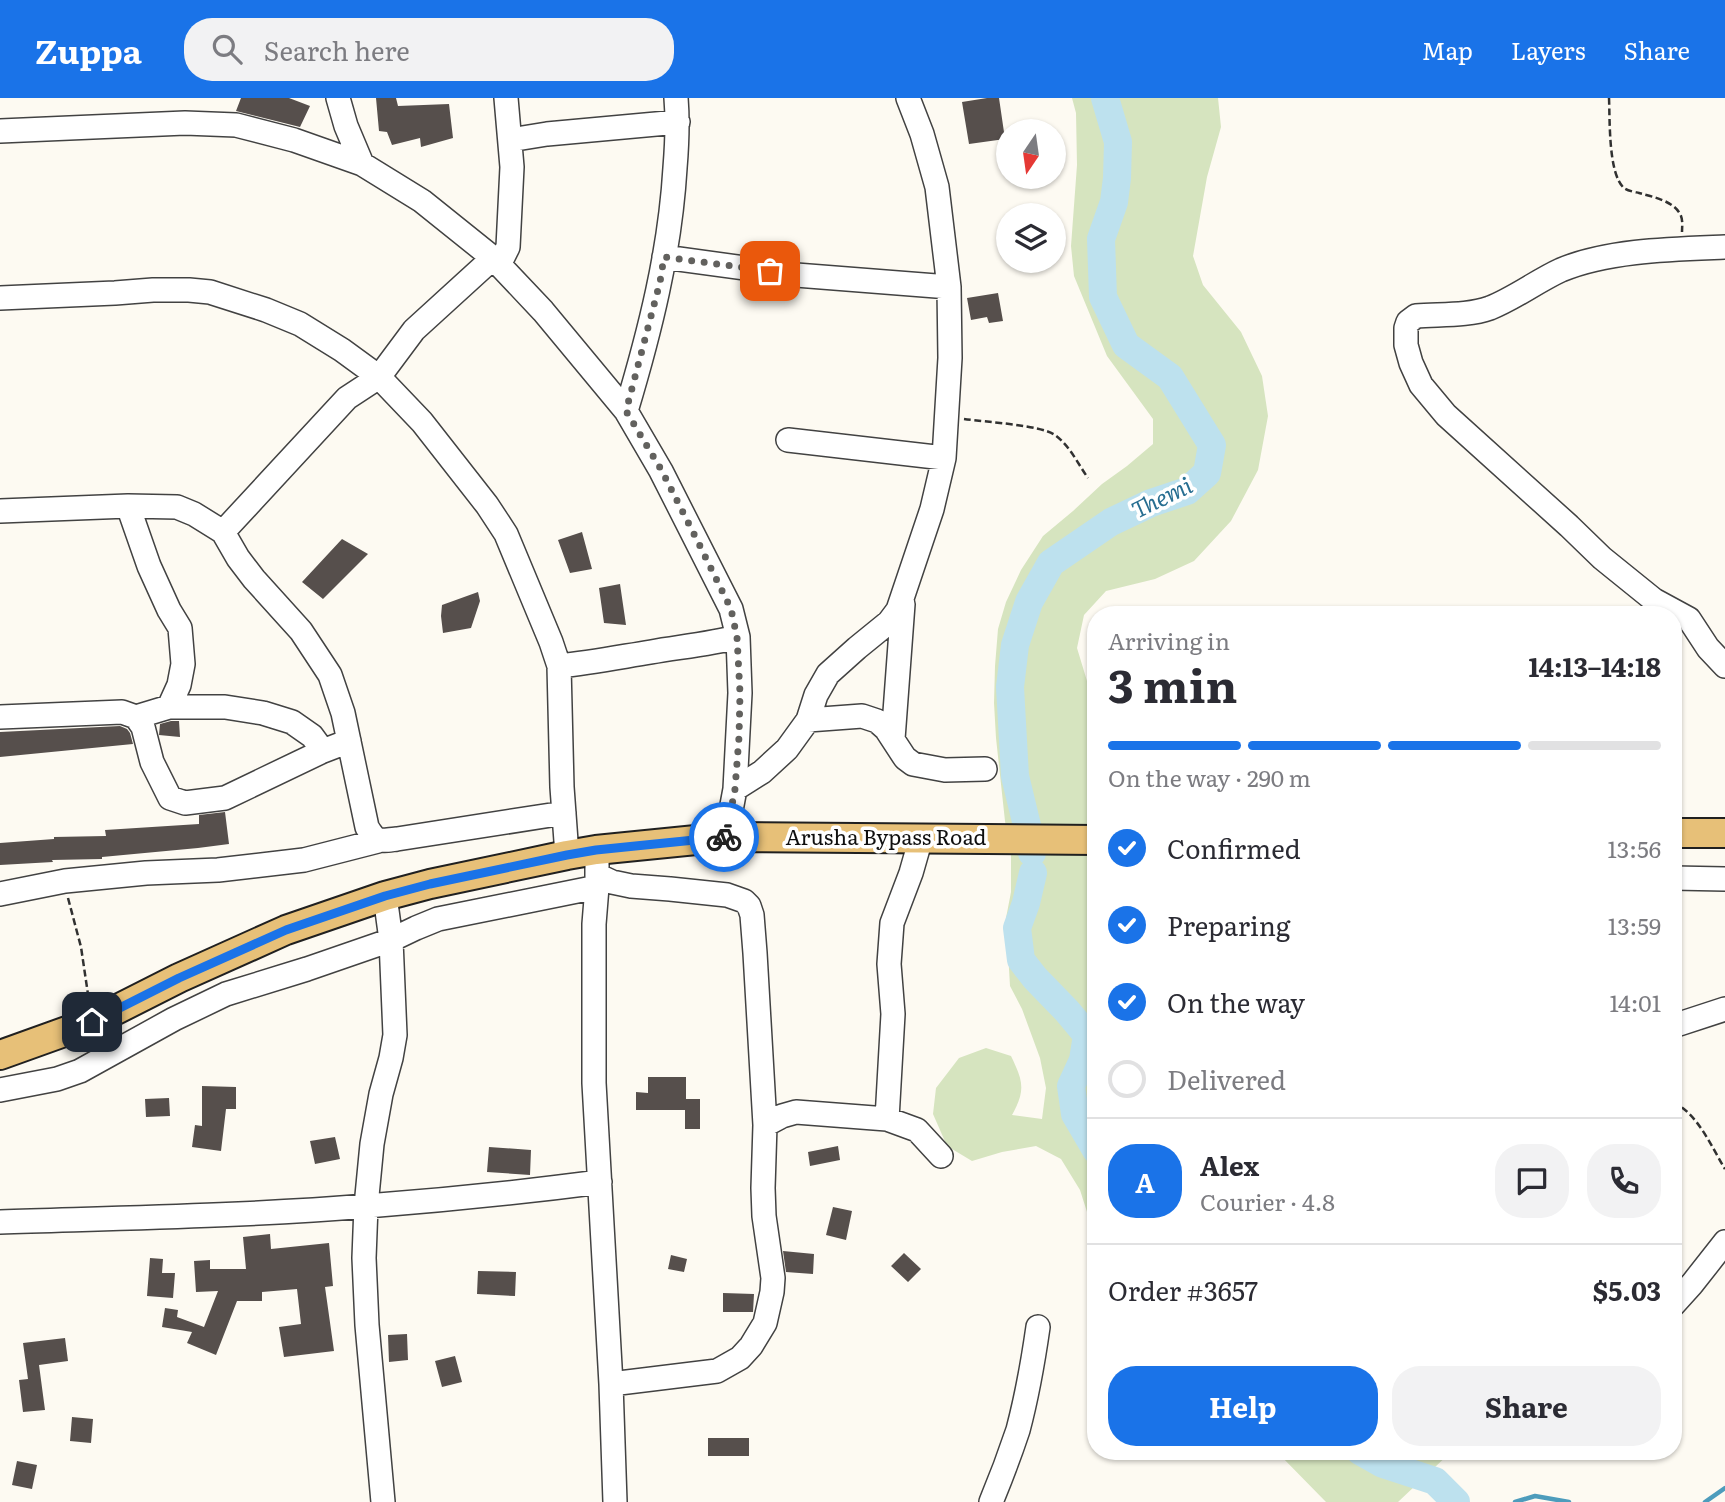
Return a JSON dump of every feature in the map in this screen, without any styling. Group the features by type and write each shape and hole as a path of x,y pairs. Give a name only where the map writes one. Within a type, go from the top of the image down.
{"main road":[{"path":"1682,834 1725,833"},
{"name":"Arusha Bypass Road","path":"0,1055 92,1022 179,978 286,930 385,896 567,855 597,871 726,837 1087,840"}],"street":[{"path":"338,98 362,164"},
{"path":"223,532 347,398 379,377 414,330 493,258 503,257 508,247 512,167 506,98"},
{"path":"626,411 660,282 664,257 673,200 678,122 676,98"},
{"path":"735,789 762,772 787,749 808,720 816,695 828,674 889,622 898,610 932,509 944,458 950,358 949,287 937,187 922,134 908,98"},
{"path":"510,140 678,122"},
{"path":"0,131 185,123 236,125 299,141 362,164 422,201 493,258 543,311 626,411 662,471 731,609 737,637 740,693 735,789 726,837"},
{"path":"1665,606 1602,558 1446,415 1421,385 1411,363 1406,345 1408,322 1416,316 1488,309 1561,270 1608,256 1725,247"},
{"path":"664,257 796,275 949,287"},
{"path":"0,299 153,290 210,292 300,324 379,377 422,422 487,505 506,534 551,642 559,666 567,855"},
{"path":"788,440 944,458"},
{"path":"128,506 149,566 180,628 183,664 179,685 169,707"},
{"path":"0,512 128,506 177,507 223,532 237,558 301,631 330,675 343,713 367,827 378,841"},
{"path":"893,739 903,594"},
{"path":"1682,615 1689,619 1708,648 1725,666"},
{"path":"559,666 595,663 737,637"},
{"path":"136,717 169,707 225,707 263,713 292,722 312,736 323,751"},
{"path":"0,717 122,712 136,717 143,727 152,762 165,790 170,798 185,803 225,798 349,741"},
{"path":"808,720 862,716 877,721 886,729 905,758 913,764 945,770 985,769"},
{"path":"0,894 65,881 146,873 218,870 304,860 378,841 564,813"},
{"path":"887,1119 893,1014 889,964 892,923 921,838"},
{"path":"0,1090 30,1086 80,1070 226,994 391,940 438,919 597,871"},
{"path":"597,871 612,882 727,895 744,901 749,906 754,940 765,1125 764,1216 773,1278 765,1323 740,1359 717,1371 611,1384"},
{"path":"597,871 594,924 594,1069 615,1502"},
{"path":"1682,878 1725,879"},
{"path":"383,1502 367,1325 364,1258 372,1144 395,1035 391,940 385,896"},
{"path":"1682,1023 1725,1009"},
{"path":"765,1125 796,1112 887,1119 917,1130 941,1156"},
{"path":"0,1222 366,1206 600,1182"},
{"path":"1682,1295 1725,1242"},
{"path":"991,1502 1018,1429 1038,1327"}],"path":[{"path":"1609,98 1611,154 1617,177 1624,188 1655,197 1673,206 1682,219 1682,249"},
{"path":"947,415 987,423 1037,428 1053,433 1066,445 1088,478"},
{"path":"65,881 72,920 81,947 92,1022"},
{"path":"1682,1108 1699,1125 1725,1169"}],"green space":[{"path":"1072,98 1218,98 1221,127 1207,177 1193,256 1203,285 1241,332 1262,376 1268,416 1258,470 1231,521 1194,561 1155,579 1106,591 1092,606 1087,606 1084,615 1077,648 1087,681 1087,1212 1080,1190 1061,1159 1036,1146 972,1161 947,1146 933,1114 936,1088 959,1058 986,1048 1011,1056 1018,1072 1021,1092 1012,1115 1042,1119 1046,1088 1040,1058 1022,1009 1010,986 1006,918 1011,892 1011,856 994,703 998,629 1006,602 1021,570 1043,536 1153,444 1153,419 1107,356 1074,276 1071,246 1077,165 1076,113"},
{"path":"1285,1460 1442,1460 1398,1502 1326,1502"}],"building":[{"path":"241,98 289,98 310,106 300,127 236,111"},
{"path":"376,98 396,98 398,106 449,104 453,138 421,147 420,138 392,145 387,132 379,131"},
{"path":"999,98 1002,119 996,119 996,140 969,144 962,102"},
{"path":"998,293 1003,321 989,323 987,317 971,320 967,298"},
{"path":"582,532 592,569 570,573 558,540"},
{"path":"342,539 368,554 323,599 302,582"},
{"path":"620,584 626,625 604,623 599,588"},
{"path":"478,592 480,601 471,628 443,633 442,605"},
{"path":"179,721 180,737 159,735 160,724"},
{"path":"120,726 130,733 133,744 0,757 0,732"},
{"path":"225,812 229,844 102,859 0,865 0,843 54,837 106,836 105,830 199,824 199,815"},
{"path":"648,1077 686,1077 686,1099 700,1099 700,1129 685,1129 685,1110 636,1110 636,1092 648,1093"},
{"path":"202,1086 236,1087 236,1109 226,1109 221,1151 192,1147 195,1125 202,1126"},
{"path":"169,1098 170,1116 146,1117 145,1099"},
{"path":"335,1137 340,1159 315,1164 310,1141"},
{"path":"838,1146 840,1160 810,1166 808,1152"},
{"path":"489,1147 531,1150 530,1175 487,1172"},
{"path":"833,1207 852,1211 846,1240 826,1235"},
{"path":"270,1234 271,1249 329,1243 333,1286 325,1287 334,1351 284,1357 279,1327 301,1324 297,1289 262,1292 262,1301 237,1301 216,1355 187,1343 192,1332 162,1327 165,1308 178,1310 177,1317 204,1327 218,1291 196,1292 194,1261 210,1260 210,1269 246,1269 243,1237"},
{"path":"783,1251 814,1254 813,1274 786,1272"},
{"path":"904,1253 921,1269 908,1282 891,1266"},
{"path":"671,1255 687,1259 684,1272 668,1269"},
{"path":"150,1258 163,1259 162,1273 175,1273 173,1298 147,1296"},
{"path":"478,1271 516,1272 515,1296 477,1294"},
{"path":"723,1293 754,1294 753,1312 723,1312"},
{"path":"407,1334 408,1360 389,1362 388,1335"},
{"path":"65,1338 68,1361 39,1365 45,1410 23,1412 19,1380 28,1379 23,1343"},
{"path":"455,1356 462,1382 442,1387 435,1361"},
{"path":"72,1417 93,1419 91,1443 70,1441"},
{"path":"708,1438 749,1438 749,1456 708,1456"},
{"path":"17,1461 37,1465 32,1489 12,1485"}],"waterway":[{"name":"Themi","path":"1032,853 1015,776 1010,687 1015,645 1029,602 1051,563 1111,522 1151,503 1187,491 1207,473 1212,445 1170,377 1126,345 1103,297 1101,239 1114,202 1118,142 1105,98"},
{"name":"Themi","path":"1033,873 1017,928 1021,960 1087,1035"},
{"name":"Themi","path":"1087,1035 1083,1060 1071,1086 1075,1114 1087,1135"},
{"name":"Themi","path":"1376,1460 1435,1481 1456,1502"},
{"path":"1705,1502 1725,1488"},
{"path":"1515,1502 1535,1496 1569,1502"}],"way so far":[{"path":"724,837 735,789 739,737 737,637 731,609 662,471 626,411 660,282 664,257 770,271"}],"route":[{"path":"92,1022 179,978 286,930 385,896 567,855 724,837"}]}
